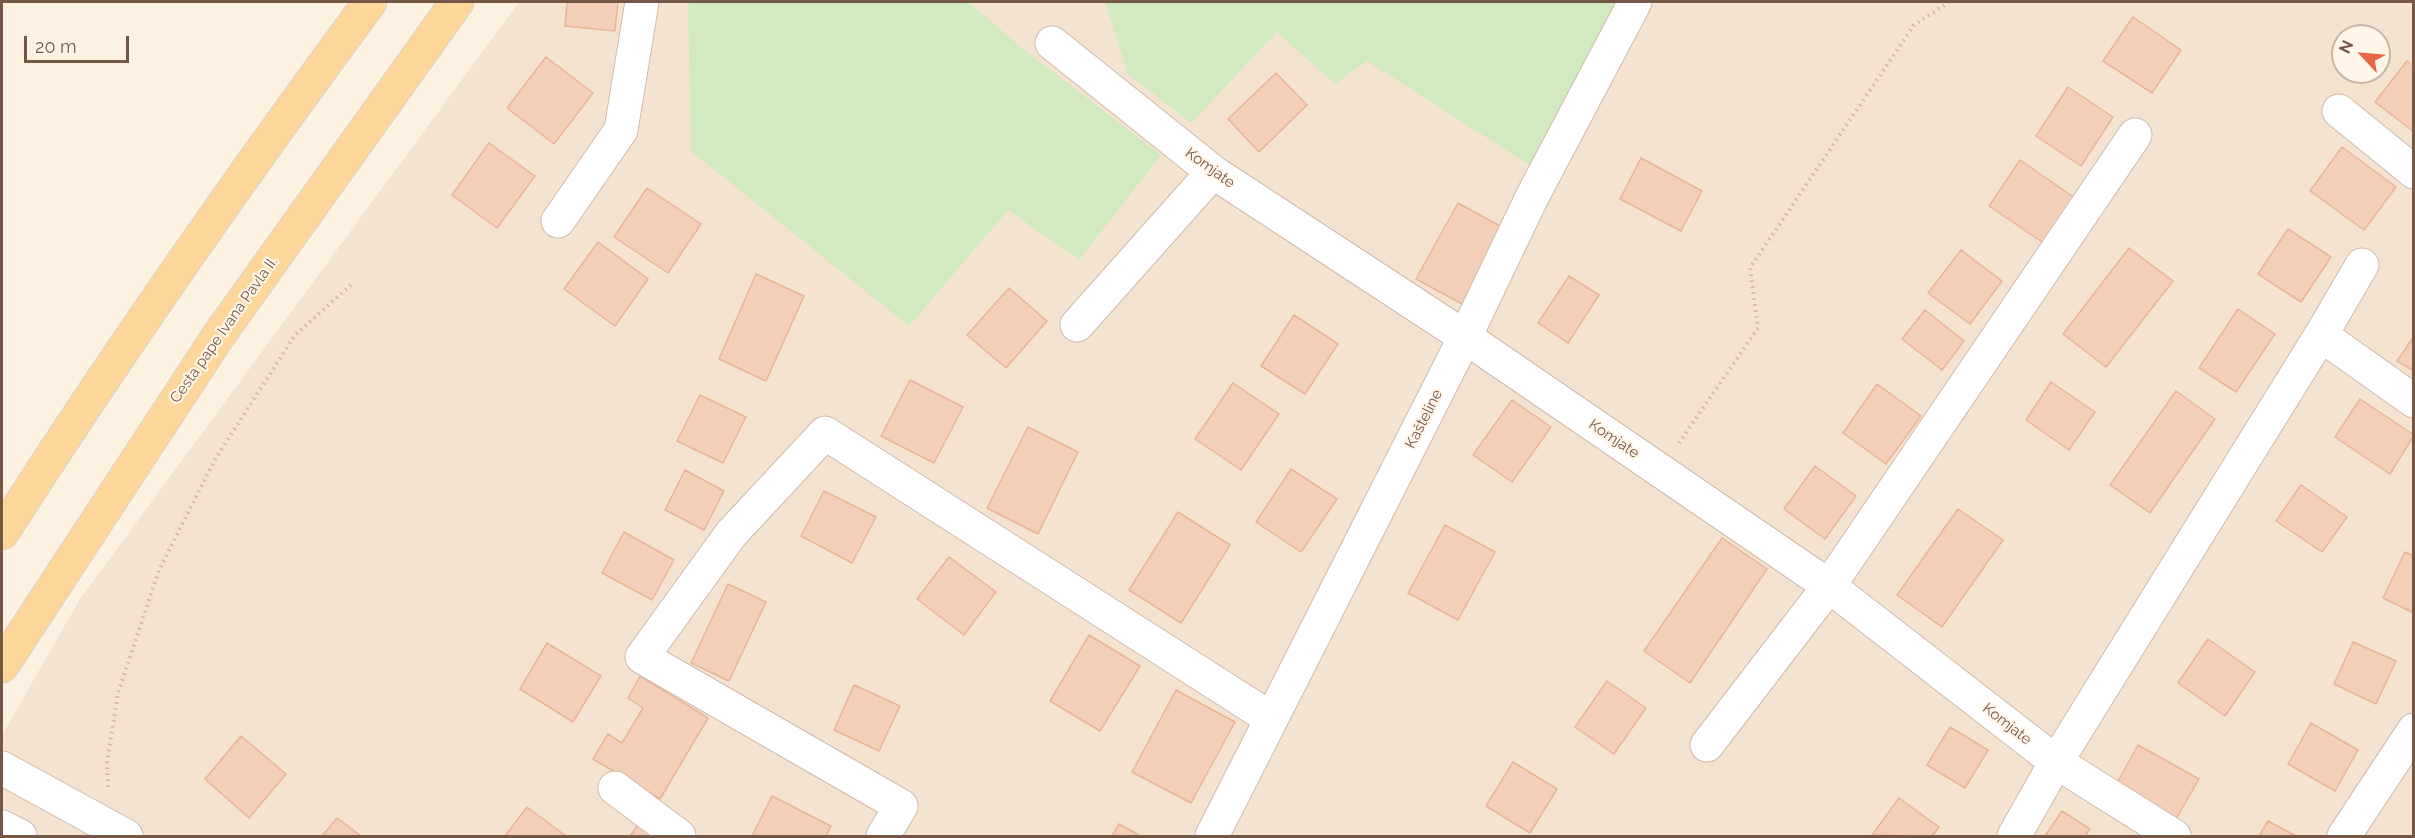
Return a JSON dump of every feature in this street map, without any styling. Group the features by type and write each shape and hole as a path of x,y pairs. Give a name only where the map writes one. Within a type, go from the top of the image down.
{"main road":[{"path":"5,525 150,310 291,108 370,2"},
{"name":"Cesta pape Ivana Pavla II.","path":"2,666 219,335 457,2"}],"street":[{"path":"558,221 621,130 642,2"},
{"name":"Kašteline","path":"1212,837 1270,718 1465,338 1533,197 1635,2"},
{"name":"Komjate","path":"1052,44 1214,172 1465,338 1829,586 2056,762 2174,837"},
{"path":"2339,111 2414,172"},
{"path":"1707,745 1829,586 2135,135"},
{"path":"1077,325 1214,172"},
{"path":"2014,837 2056,762 2362,265"},
{"path":"2321,335 2414,401"},
{"path":"883,837 901,806 642,657 731,534 825,433 1270,718"},
{"path":"2344,837 2414,730"},
{"path":"2,768 118,832"},
{"path":"615,788 679,837"},
{"path":"2,827 20,837"}],"path":[{"path":"1660,471 1758,328 1750,268 1914,25 1949,2"},
{"path":"118,832 107,763 118,693 159,570 214,461 295,335 353,283"}],"shaded area":[{"path":"519,2 2413,2 2413,836 2,836 2,735 80,599"}],"green space":[{"path":"688,2 968,2 1028,53 1161,155 1079,260 1008,210 909,326 691,151"},
{"path":"1105,2 1621,2 1534,168 1367,61 1335,84 1277,32 1191,123 1128,74"}],"building":[{"path":"567,2 618,2 615,31 565,26"},
{"path":"2133,17 2181,50 2152,93 2103,61"},
{"path":"546,57 593,93 554,144 507,108"},
{"path":"2407,61 2414,66 2414,132 2375,102"},
{"path":"1276,73 1307,105 1259,152 1228,119"},
{"path":"2068,87 2113,117 2081,166 2036,136"},
{"path":"489,143 535,176 497,228 452,195"},
{"path":"2342,147 2396,187 2364,230 2310,191"},
{"path":"1641,158 1702,191 1681,231 1620,199"},
{"path":"2020,160 2075,198 2045,244 1989,206"},
{"path":"647,188 701,224 668,273 614,237"},
{"path":"1458,203 1504,228 1462,304 1416,279"},
{"path":"2288,229 2331,257 2301,302 2258,274"},
{"path":"598,242 648,279 615,326 564,289"},
{"path":"2129,248 2173,281 2106,367 2063,334"},
{"path":"1961,250 2002,281 1970,324 1928,293"},
{"path":"756,274 804,296 766,381 719,359"},
{"path":"1569,276 1599,295 1568,343 1538,323"},
{"path":"1009,288 1047,321 1006,368 967,335"},
{"path":"2238,309 2275,334 2236,392 2199,368"},
{"path":"1925,310 1964,341 1942,370 1902,339"},
{"path":"1294,315 1338,344 1305,394 1261,366"},
{"path":"2414,336 2414,371 2397,361"},
{"path":"910,380 963,407 934,463 881,436"},
{"path":"2051,382 2095,412 2069,450 2026,420"},
{"path":"1233,383 1279,414 1241,470 1195,439"},
{"path":"1877,384 1921,416 1886,464 1843,433"},
{"path":"2176,391 2215,419 2150,513 2110,485"},
{"path":"700,395 746,417 723,463 677,441"},
{"path":"2360,399 2414,435 2390,474 2335,437"},
{"path":"1512,400 1551,427 1512,482 1473,455"},
{"path":"1028,427 1078,452 1038,534 987,508"},
{"path":"1815,466 1856,496 1825,539 1784,509"},
{"path":"1291,469 1337,499 1301,552 1256,522"},
{"path":"685,470 724,491 704,530 665,510"},
{"path":"2301,485 2347,517 2322,552 2276,521"},
{"path":"824,491 876,517 852,563 801,536"},
{"path":"1958,509 2003,540 1942,627 1897,595"},
{"path":"1178,512 1230,545 1181,623 1129,590"},
{"path":"1445,525 1495,552 1458,620 1408,593"},
{"path":"624,532 674,560 652,600 602,573"},
{"path":"1722,538 1767,569 1690,683 1644,651"},
{"path":"2405,552 2414,556 2414,613 2383,598"},
{"path":"949,557 996,592 964,635 917,599"},
{"path":"728,584 766,602 729,681 691,663"},
{"path":"1089,635 1140,666 1100,731 1050,701"},
{"path":"2208,639 2255,672 2225,716 2178,683"},
{"path":"2353,642 2396,661 2376,704 2334,684"},
{"path":"547,643 601,676 573,722 520,689"},
{"path":"640,676 708,718 660,799 593,759 608,734 622,743 643,708 628,698"},
{"path":"1607,681 1646,708 1614,754 1575,727"},
{"path":"854,685 900,706 879,751 834,730"},
{"path":"1176,690 1235,722 1191,803 1132,772"},
{"path":"2311,723 2358,750 2335,791 2288,764"},
{"path":"1950,727 1988,750 1965,788 1927,765"},
{"path":"241,736 286,774 249,818 205,779"},
{"path":"2138,745 2199,779 2176,819 2116,785"},
{"path":"1513,762 1557,789 1530,833 1486,806"},
{"path":"772,796 831,826 826,836 752,836"},
{"path":"1899,798 1939,827 1932,836 1872,835"},
{"path":"527,807 566,836 505,836"},
{"path":"2062,811 2090,829 2085,836 2045,836"},
{"path":"337,818 361,836 322,836"},
{"path":"2268,821 2296,836 2259,836"},
{"path":"1119,824 1141,836 1112,836"},
{"path":"638,825 655,836 630,836"}]}
